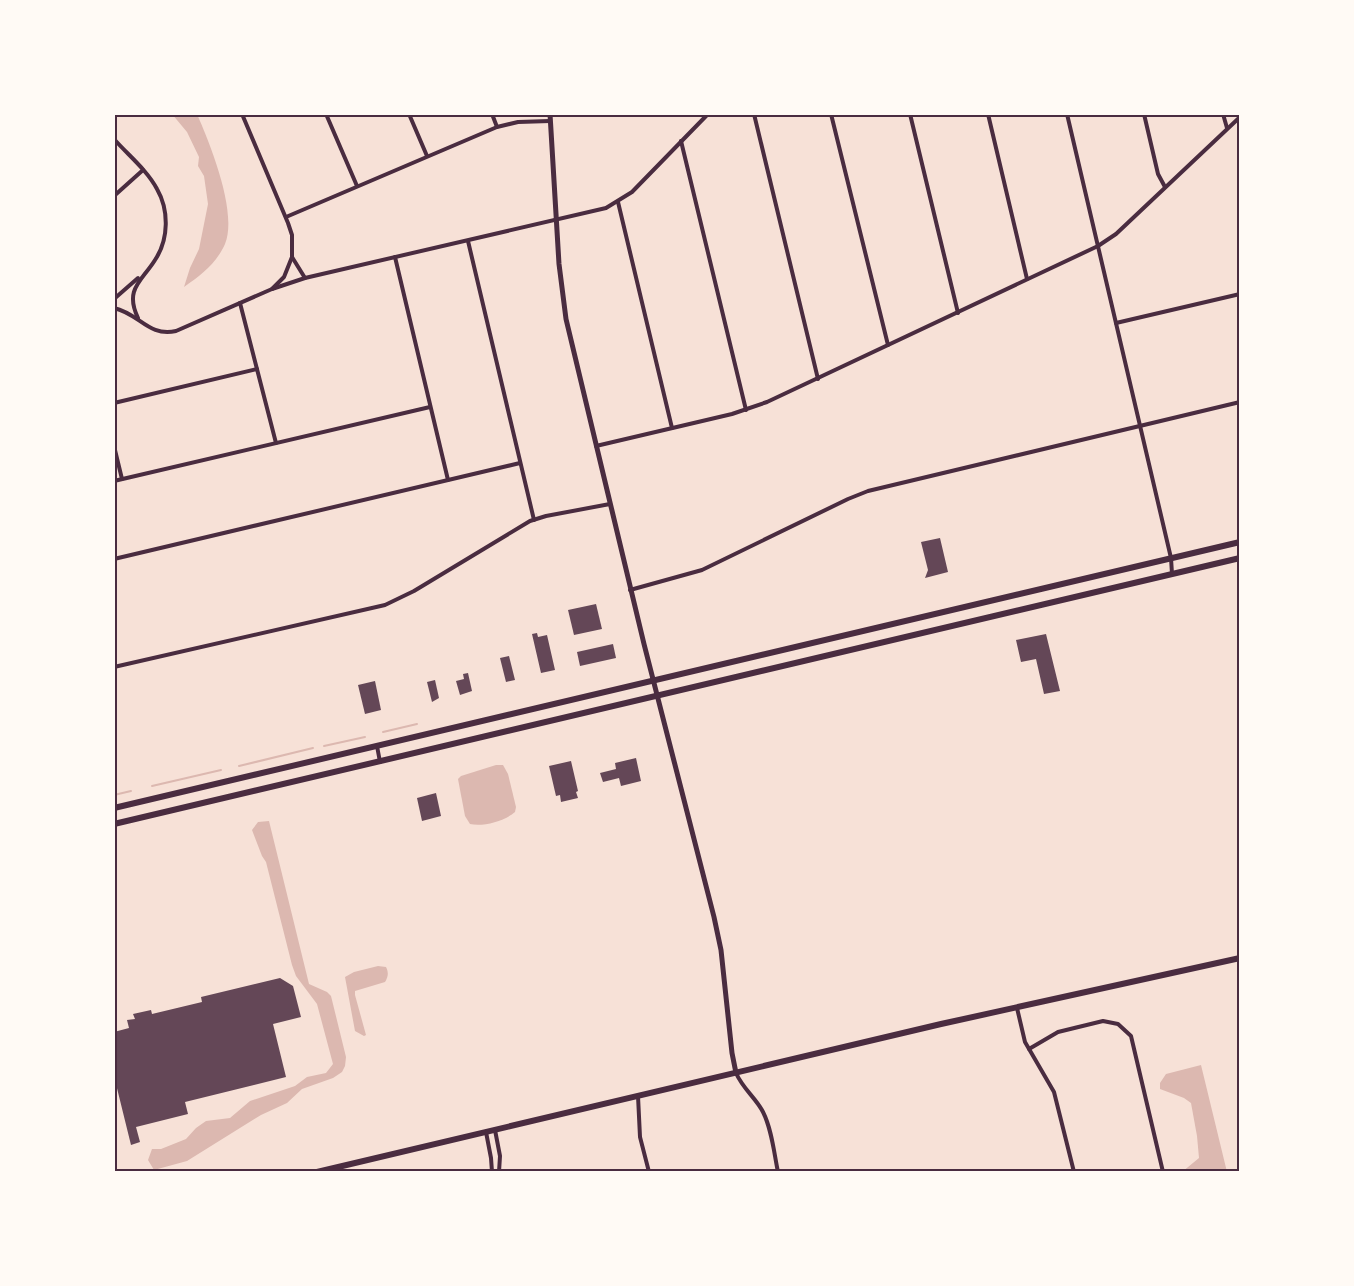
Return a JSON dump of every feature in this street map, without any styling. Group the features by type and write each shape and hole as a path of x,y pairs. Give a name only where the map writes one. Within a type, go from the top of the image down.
{"main road":[{"path":"114,808 1240,542"},
{"path":"114,824 1240,558"},
{"path":"924,617 928,631"},
{"path":"317,1172 1017,1007 1240,958"}],"street":[{"path":"242,114 292,235 292,257 284,277 272,289"},
{"path":"326,114 357,186"},
{"path":"409,114 427,156"},
{"path":"492,114 498,127"},
{"path":"114,308 130,313 152,330 172,332 272,289 305,278 600,210 618,202 632,192 708,114"},
{"path":"754,114 818,379"},
{"path":"831,114 888,345"},
{"path":"910,114 958,312"},
{"path":"988,114 1027,279"},
{"path":"1066,114 1171,558 1172,574"},
{"path":"1144,114 1158,174 1165,187"},
{"path":"1223,114 1227,128"},
{"path":"286,218 498,127 550,117 559,264 566,319 630,590 714,917 736,1073 743,1087 765,1117 778,1172"},
{"path":"596,446 746,410 818,379 1098,246 1116,234 1240,117"},
{"path":"114,139 157,189 165,210 166,222 159,253 138,280 133,294 138,318"},
{"path":"681,141 746,410"},
{"path":"114,196 143,170"},
{"path":"618,202 672,428"},
{"path":"468,241 534,520"},
{"path":"292,257 305,278"},
{"path":"395,257 448,480"},
{"path":"114,299 145,272"},
{"path":"1116,323 1240,294"},
{"path":"240,303 276,443"},
{"path":"114,403 257,369"},
{"path":"630,590 702,570 838,503 868,491 1240,402"},
{"path":"114,481 430,407"},
{"path":"114,446 122,479"},
{"path":"114,559 520,463"},
{"path":"114,667 385,605 414,591 519,526 534,520 610,504"},
{"path":"376,746 380,762"},
{"path":"1017,1007 1029,1049 1054,1092 1074,1172"},
{"path":"1029,1049 1058,1032 1103,1021 1118,1024 1131,1036 1163,1172"},
{"path":"638,1096 640,1137 649,1172"},
{"path":"495,1130 501,1156 499,1172"},
{"path":"486,1132 492,1172"}],"shaded area":[{"path":"172,114 197,114 221,178 228,214 228,230 221,251 208,268 184,287 199,249 208,204 204,176 198,166 199,157 187,132"},
{"path":"496,765 503,765 508,774 516,807 515,812 494,822 481,825 470,824 465,816 458,779"},
{"path":"269,821 309,984 331,996 346,1057 345,1066 342,1072 333,1078 302,1089 287,1103 261,1115 187,1161 154,1170 148,1160 152,1149 161,1149 186,1139 206,1121 230,1118 250,1101 295,1086 307,1077 326,1073 333,1064 317,1004 296,976 292,965 266,862 252,830 258,822"},
{"path":"378,966 386,967 388,971 385,982 355,991 366,1035 364,1036 355,1031 345,977 354,972"},
{"path":"1201,1065 1227,1172 1182,1172 1199,1158 1191,1103 1160,1089 1160,1083 1166,1074"}],"building":[{"path":"940,538 948,572 925,578 928,570 921,542"},
{"path":"596,604 602,629 574,635 568,610"},
{"path":"537,633 538,637 547,635 555,670 541,673 532,634"},
{"path":"1046,634 1060,691 1044,694 1036,659 1021,662 1016,640"},
{"path":"613,644 616,658 580,666 577,652"},
{"path":"509,656 515,680 506,682 500,658"},
{"path":"468,673 472,691 460,695 456,681 464,679 463,674"},
{"path":"435,680 439,698 432,702 427,682"},
{"path":"375,681 381,710 365,714 358,685"},
{"path":"636,758 641,781 621,786 619,778 603,782 600,773 616,769 615,763"},
{"path":"571,761 578,798 561,802 560,795 556,796 549,766"},
{"path":"436,793 441,816 422,821 417,798"},
{"path":"280,978 293,986 301,1017 273,1024 286,1077 185,1102 188,1114 136,1127 140,1142 131,1145 114,1076 114,1032 129,1028 127,1020 135,1019 133,1014 151,1010 152,1014 202,1002 201,997"}],"waterway":[{"path":"383,732 417,724"},
{"path":"324,746 365,737"},
{"path":"239,766 313,748"},
{"path":"152,786 221,770"},
{"path":"114,795 131,791"}]}
